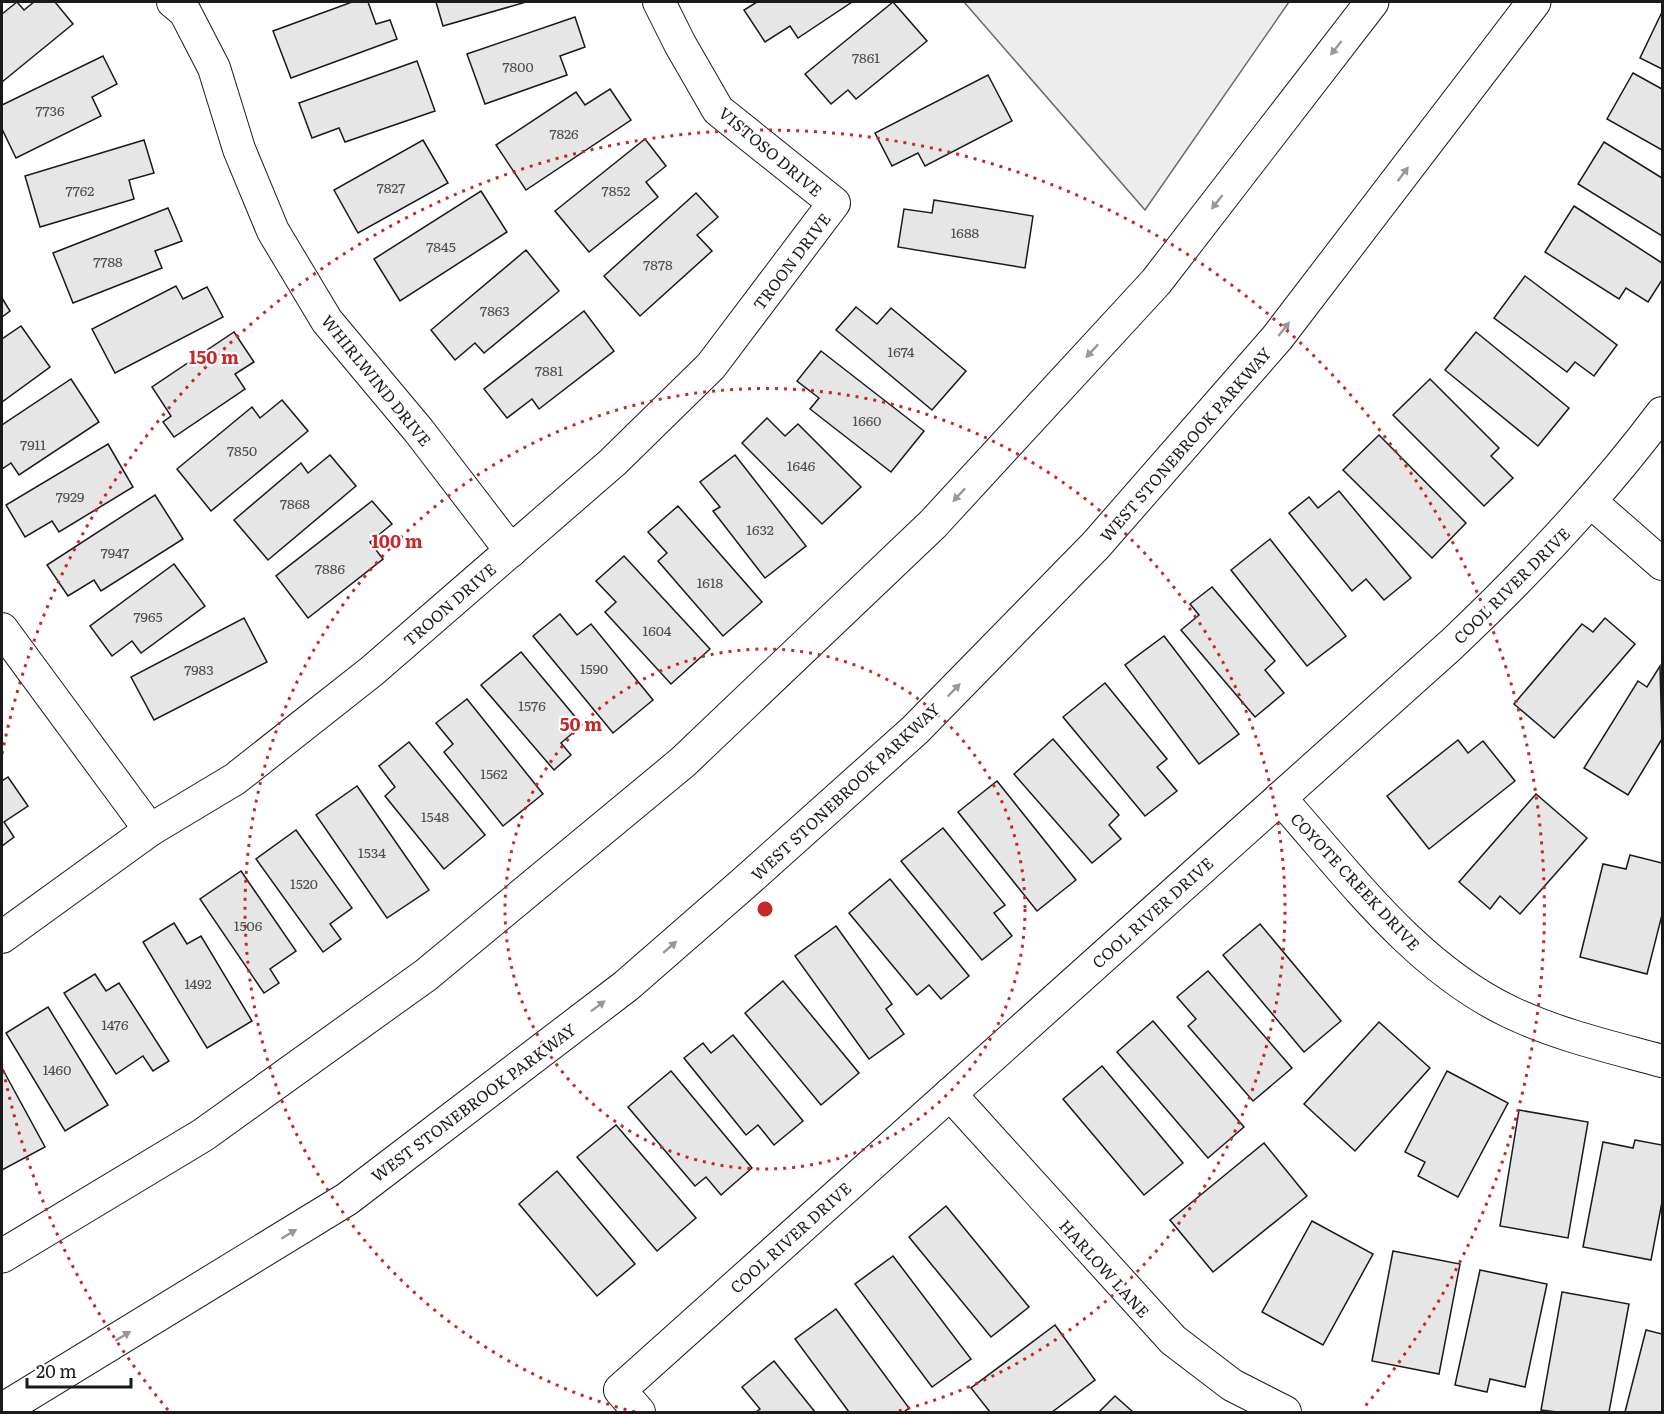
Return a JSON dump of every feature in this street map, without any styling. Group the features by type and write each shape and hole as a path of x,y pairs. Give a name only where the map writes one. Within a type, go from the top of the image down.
{"street":[{"name":"WHIRLWIND DRIVE","path":"173,2 185,12 214,68 239,148 273,231 327,321 419,431 511,551"},
{"name":"VISTOSO DRIVE","path":"659,2 718,110 834,203"},
{"path":"2,1256 203,1135 426,975 683,762 933,524 1156,282 1372,2"},
{"name":"WEST STONEBROOK PARKWAY","path":"2,1410 347,1199 626,986 915,730 1096,545 1277,338 1534,2"},
{"name":"TROON DRIVE","path":"2,937 150,830 234,779 372,671 613,462 711,366 834,203"},
{"name":"COOL RIVER DRIVE","path":"629,1401 950,1094 1500,599 1591,502 1662,413"},
{"path":"1591,502 1662,564"},
{"path":"2,629 150,830"},
{"name":"COYOTE CREEK DRIVE","path":"1280,798 1402,934 1445,971 1476,993 1543,1026 1662,1061"},
{"name":"HARLOW LANE","path":"950,1094 1173,1340 1232,1385 1285,1413"}],"shaded area":[{"path":"964,2 1289,2 1145,210"}],"building":[{"path":"17,2 24,10 34,2 55,2 73,24 2,82 2,14"},
{"path":"352,2 368,2 376,24 390,20 397,39 291,78 273,31"},
{"path":"436,2 526,2 443,26"},
{"path":"757,2 852,2 798,38 790,26 765,42 744,10"},
{"path":"893,2 927,41 856,99 848,90 831,104 805,74"},
{"path":"1662,12 1662,69 1640,58"},
{"path":"575,17 585,47 560,56 567,75 485,104 467,54"},
{"path":"103,56 117,84 92,97 101,116 16,158 2,129 2,105"},
{"path":"417,61 435,111 345,142 339,128 312,138 299,103"},
{"path":"1633,73 1662,89 1662,150 1607,119"},
{"path":"988,75 1012,121 925,166 918,153 892,166 875,133"},
{"path":"610,89 631,120 526,190 496,145 576,92 585,105"},
{"path":"645,139 666,166 646,182 658,197 589,252 555,211"},
{"path":"144,140 154,173 129,180 134,199 40,227 25,176"},
{"path":"423,140 448,183 358,233 334,190"},
{"path":"1604,142 1662,178 1662,236 1578,184"},
{"path":"481,191 507,232 400,301 374,259"},
{"path":"696,193 718,217 697,235 712,251 640,316 604,276"},
{"path":"934,200 1033,216 1025,268 898,247 904,209 932,213"},
{"path":"1574,206 1662,263 1662,280 1648,302 1626,288 1619,299 1545,252"},
{"path":"168,208 182,241 155,251 162,268 73,303 53,253"},
{"path":"526,250 559,291 484,353 475,343 455,360 431,330"},
{"path":"1525,276 1617,345 1594,376 1575,362 1567,372 1494,318"},
{"path":"176,286 183,299 207,287 223,317 115,373 92,329"},
{"path":"2,298 10,311 2,317"},
{"path":"856,307 877,324 891,308 966,371 932,410 836,330"},
{"path":"584,311 614,351 539,409 532,399 507,418 484,389"},
{"path":"21,326 50,367 2,402 2,339"},
{"path":"234,332 254,362 235,374 245,389 174,437 163,422 171,416 152,387"},
{"path":"1476,332 1569,408 1538,446 1445,370"},
{"path":"821,351 924,431 891,472 810,409 819,398 797,381"},
{"path":"71,379 99,422 19,475 11,463 2,469 2,425"},
{"path":"1430,379 1499,448 1491,456 1513,478 1484,506 1393,415"},
{"path":"282,400 308,431 211,511 177,469 252,407 260,418"},
{"path":"767,418 785,436 798,424 861,487 822,524 742,443"},
{"path":"1379,435 1466,523 1432,558 1343,470"},
{"path":"108,444 133,487 59,532 52,521 25,537 6,505"},
{"path":"330,455 356,486 268,560 234,520 301,463 308,473"},
{"path":"735,455 806,546 765,578 713,511 720,507 700,482"},
{"path":"1339,491 1411,578 1384,600 1366,579 1352,591 1289,513 1309,497 1318,508"},
{"path":"155,495 183,539 101,591 94,580 68,596 47,565"},
{"path":"372,501 392,524 370,542 383,559 308,618 276,576"},
{"path":"678,506 762,602 723,636 658,561 667,553 648,532"},
{"path":"1270,539 1346,636 1307,666 1231,570"},
{"path":"624,556 710,649 671,684 605,612 616,602 596,581"},
{"path":"174,564 205,606 141,653 132,641 112,656 90,626"},
{"path":"1212,587 1275,661 1265,670 1284,693 1255,717 1181,630 1199,615 1190,604"},
{"path":"560,614 577,635 591,624 653,700 613,733 533,636"},
{"path":"244,618 267,662 154,720 131,677"},
{"path":"1605,618 1635,644 1554,738 1514,704 1582,624 1593,632"},
{"path":"1164,636 1239,734 1199,764 1125,665"},
{"path":"521,652 582,725 561,743 571,755 554,770 481,685"},
{"path":"1660,666 1662,739 1628,795 1584,768 1638,681 1647,687"},
{"path":"1105,683 1167,759 1157,767 1177,791 1145,816 1063,717"},
{"path":"467,699 543,794 503,826 444,752 453,744 436,723"},
{"path":"1053,739 1119,815 1109,825 1121,839 1092,863 1014,774"},
{"path":"1458,740 1468,753 1483,741 1515,781 1429,849 1387,796"},
{"path":"409,742 485,835 444,869 385,796 395,787 379,766"},
{"path":"8,777 28,806 4,822 14,837 2,846 2,781"},
{"path":"997,781 1076,880 1037,911 958,812"},
{"path":"357,786 429,890 387,918 316,815"},
{"path":"1536,794 1587,838 1520,914 1500,896 1490,909 1459,882"},
{"path":"943,828 1005,905 994,913 1012,936 982,960 901,861"},
{"path":"296,830 352,908 330,924 341,939 323,952 256,859"},
{"path":"1630,855 1662,863 1662,915 1647,974 1580,957 1603,864 1626,869"},
{"path":"241,871 296,951 270,969 279,983 264,993 200,899"},
{"path":"890,879 969,976 941,999 929,985 917,995 849,913"},
{"path":"174,923 187,944 201,936 252,1021 207,1048 143,942"},
{"path":"1260,924 1341,1021 1304,1052 1223,955"},
{"path":"836,926 892,1004 886,1009 904,1034 869,1059 795,956"},
{"path":"1208,971 1292,1068 1253,1101 1188,1026 1196,1019 1177,997"},
{"path":"95,974 106,991 119,983 169,1061 153,1071 143,1056 116,1074 64,993"},
{"path":"783,981 859,1073 821,1105 745,1013"},
{"path":"48,1007 108,1105 65,1131 6,1033"},
{"path":"1153,1021 1244,1127 1208,1158 1117,1052"},
{"path":"1379,1022 1430,1068 1355,1151 1304,1104"},
{"path":"733,1035 803,1121 774,1145 758,1125 746,1135 684,1058 703,1043 711,1053"},
{"path":"1102,1066 1183,1163 1144,1195 1063,1099"},
{"path":"2,1068 45,1147 2,1170"},
{"path":"671,1071 752,1168 721,1195 706,1177 695,1186 628,1107"},
{"path":"1447,1071 1508,1103 1458,1197 1418,1176 1425,1162 1405,1152"},
{"path":"1519,1110 1588,1122 1568,1238 1500,1226"},
{"path":"616,1125 696,1218 657,1251 577,1157"},
{"path":"1635,1140 1662,1145 1662,1202 1651,1260 1583,1247 1603,1142 1633,1148"},
{"path":"1264,1143 1307,1196 1213,1272 1170,1220"},
{"path":"557,1171 635,1264 597,1296 519,1204"},
{"path":"946,1206 1029,1307 991,1337 909,1237"},
{"path":"1312,1221 1373,1254 1323,1345 1262,1312"},
{"path":"1393,1251 1460,1264 1439,1374 1372,1361"},
{"path":"893,1256 971,1359 932,1387 855,1284"},
{"path":"1480,1270 1547,1284 1525,1387 1490,1379 1487,1392 1455,1385"},
{"path":"1562,1292 1629,1304 1609,1412 1541,1410"},
{"path":"836,1309 909,1408 904,1412 849,1412 795,1339"},
{"path":"1055,1325 1095,1380 1052,1412 990,1412 971,1388"},
{"path":"1646,1330 1662,1334 1662,1412 1625,1412"},
{"path":"774,1361 815,1412 756,1412 760,1409 742,1387"},
{"path":"1115,1396 1133,1412 1099,1412"}]}
